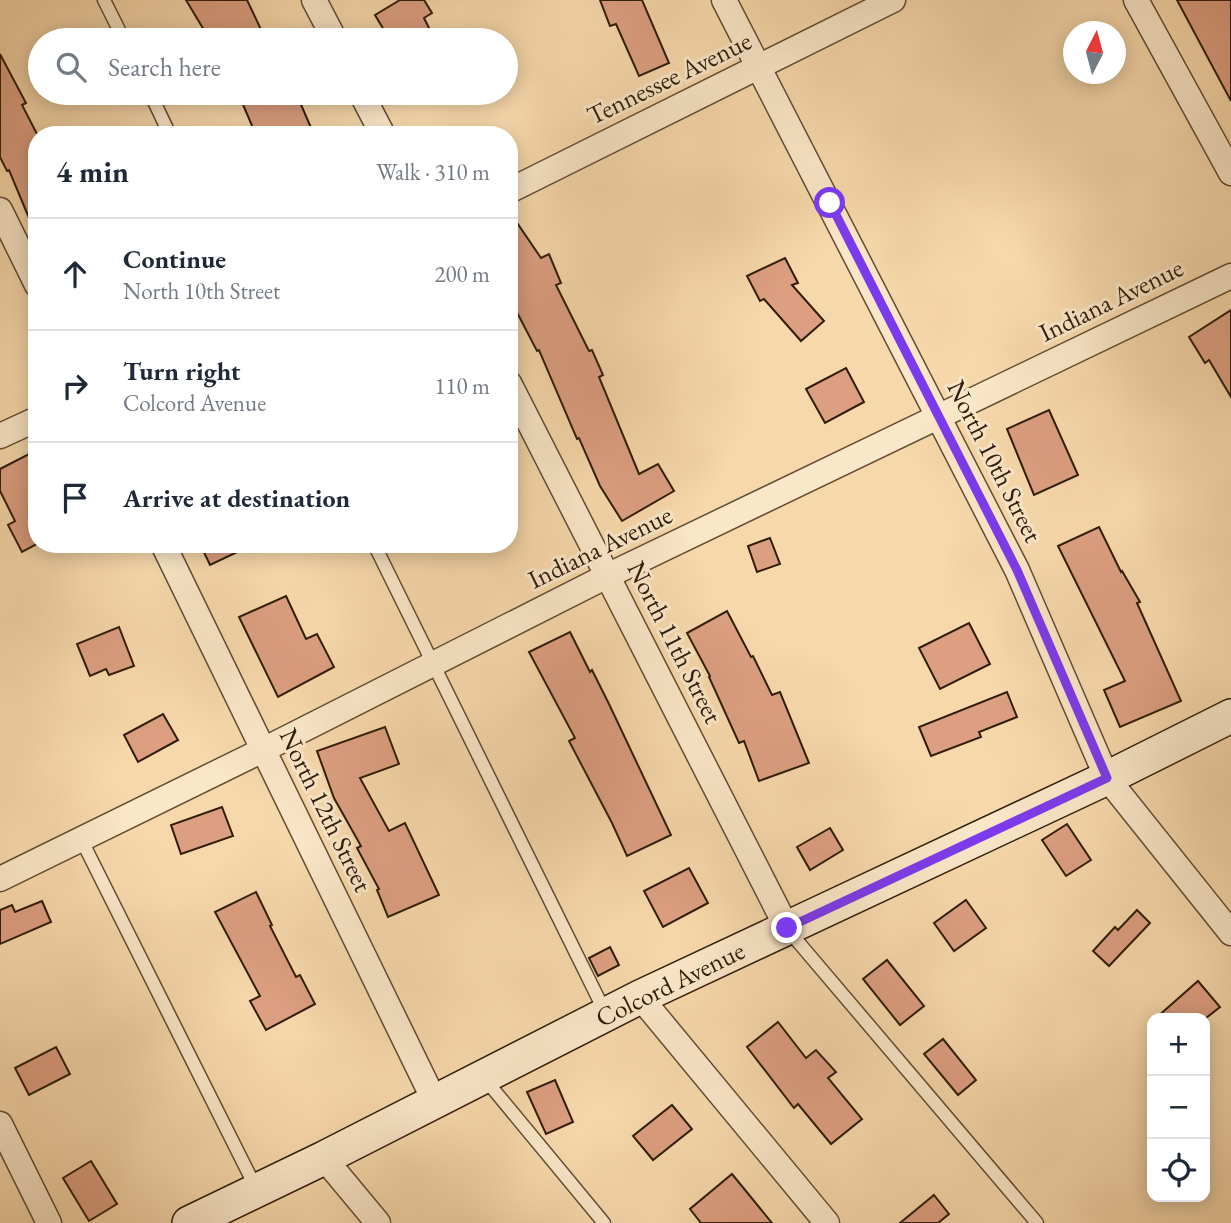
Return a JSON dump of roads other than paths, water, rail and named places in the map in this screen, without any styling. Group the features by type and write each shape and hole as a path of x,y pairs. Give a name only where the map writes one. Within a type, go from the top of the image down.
{"street":[{"path":"314,0 328,28"},
{"name":"North 10th Street","path":"724,0 1017,570 1107,778 1231,933"},
{"name":"Tennessee Avenue","path":"518,187 893,0"},
{"path":"1136,0 1231,173"},
{"path":"367,105 378,126"},
{"path":"0,210 28,267"},
{"name":"Indiana Avenue","path":"0,879 607,576 1231,276"},
{"name":"North 11th Street","path":"518,401 787,928"},
{"path":"0,436 28,423"},
{"name":"North 12th Street","path":"167,553 435,1102"},
{"name":"Colcord Avenue","path":"189,1223 324,1158 640,997 1107,778 1231,716"},
{"path":"640,997 827,1223"},
{"path":"0,1124 49,1223"},
{"path":"324,1158 378,1223"}],"lane":[{"path":"104,0 118,28"},
{"path":"156,105 166,126"},
{"path":"379,553 606,1014"},
{"path":"80,839 257,1190"},
{"path":"787,928 1037,1223"},
{"path":"484,1077 604,1223"}]}
